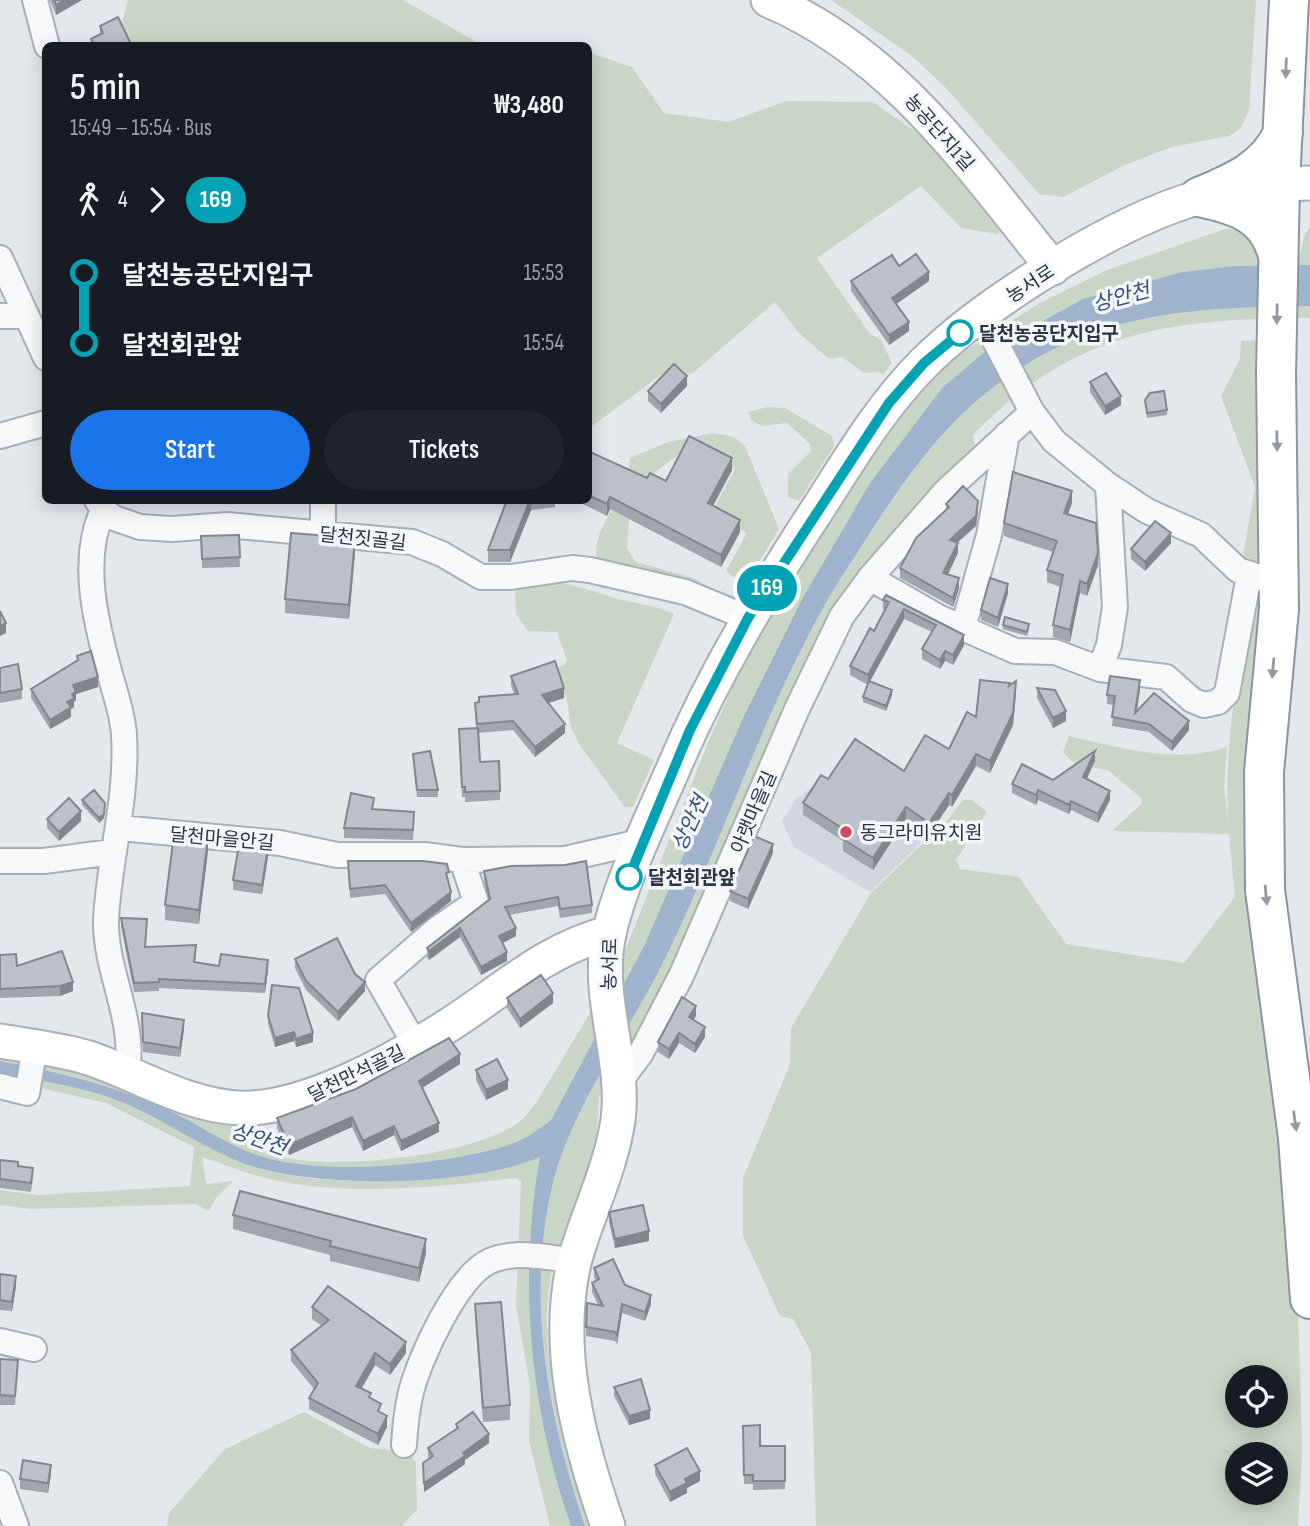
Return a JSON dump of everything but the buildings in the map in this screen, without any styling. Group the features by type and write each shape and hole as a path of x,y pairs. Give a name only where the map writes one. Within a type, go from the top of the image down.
{"highway":[{"path":"1289,0 1283,133 1295,183 1278,256 1276,373 1279,609 1264,772 1265,890 1298,1138 1310,1299"},
{"path":"1199,197 1255,169 1277,147 1283,133"},
{"path":"1199,197 1233,206 1261,222 1274,240 1278,256"}],"street":[{"path":"35,0 46,42"},
{"name":"농공단지1길","path":"768,0 793,10 843,42 918,103 1053,268"},
{"name":"농서로","path":"608,1526 584,1447 571,1380 566,1322 565,1259 612,1148 618,1115 618,1079 606,981 609,933 644,841 700,709 748,618 889,403 924,363 986,324 1053,268 1135,223 1199,197 1241,187 1295,183"},
{"path":"0,258 42,350"},
{"path":"0,316 26,316"},
{"path":"870,578 963,628 1016,651 1055,652 1100,669 1166,677 1198,703 1218,702 1227,693 1257,578 1210,541 1147,511 1108,485 1054,441 1029,407 986,324"},
{"name":"아랫마을길","path":"618,1079 641,1053 693,950 797,709 836,627 870,578 946,491 1007,434 1029,407"},
{"path":"0,436 42,424"},
{"path":"963,628 989,535 1007,434"},
{"path":"1100,669 1109,645 1115,607 1108,485"},
{"path":"323,504 323,533"},
{"path":"100,505 93,552 98,629 124,734 116,840 106,922 130,1047 127,1072"},
{"name":"달천짓골길","path":"100,505 128,523 156,528 227,525 412,542 442,554 481,577 511,577 572,568 598,572 685,592 748,618"},
{"name":"달천마을안길","path":"0,861 44,861 116,840 280,843 337,855 424,855 462,860 565,859 644,841"},
{"path":"415,1044 378,980 437,929 475,902 462,860"},
{"name":"달천만석골길","path":"0,1041 34,1052 86,1057 214,1106 267,1106 301,1100 330,1089 449,1026 538,963 609,933"},
{"path":"0,1086 27,1093 34,1052"},
{"path":"404,1445 415,1381 457,1294 481,1266 516,1255 565,1259"},
{"path":"0,1340 34,1349"},
{"path":"0,1483 16,1526"}],"shaded area":[{"name":"동그라미유치원","path":"825,778 921,843 870,892 794,847 782,821 796,799"}],"green space":[{"path":"128,0 403,0 477,42 132,42 122,23"},
{"path":"831,0 1256,0 1249,110 1241,128 1229,136 1172,147 1125,165 1063,197 1039,194 945,87 912,56"},
{"path":"592,53 632,67 664,113 729,122 786,101 873,102 929,141 1002,228 998,234 961,228 921,186 817,258 870,334 881,340 892,363 883,375 879,372 864,373 842,357 829,359 798,332 775,302 694,372 682,377 670,368 592,426"},
{"path":"1310,227 1310,265 1234,266 1182,272 1083,299 983,353 942,388 870,483 802,599 742,720 644,946 551,1120 535,1132 505,1146 479,1153 418,1163 351,1167 289,1163 251,1153 168,1110 127,1093 65,1075 0,1061 0,1053 70,1065 235,1120 243,1140 248,1143 275,1155 311,1161 373,1160 439,1151 470,1144 518,1123 536,1103 621,961 707,745 753,641 844,494 895,421 933,376 955,357 1038,304 1107,270 1225,229 1243,233 1260,255 1300,255 1305,234"},
{"path":"1310,306 1310,318 1213,322 1169,328 1128,338 1088,352 1049,373 1011,400 973,435 975,451 905,526 733,838 634,1047 599,1097 597,1132 591,1158 562,1249 554,1252 547,1308 548,1343 555,1396 566,1449 589,1526 585,1526 561,1443 545,1358 541,1273 544,1230 552,1187 573,1127 666,957 779,696 832,593 894,497 938,439 990,390 1028,364 1065,344 1104,329 1142,319 1223,309"},
{"path":"1260,340 1300,1366 1302,1454 1298,1526 816,1526 811,1352 793,1319 780,1316 743,1236 743,1178 790,1064 791,1028 871,893 922,844 934,837 963,800 972,800 987,812 956,860 960,869 1019,877 1066,944 1184,963 1235,897 1229,834 1112,831 1142,803 1141,798 1109,771 1074,763 1063,752 1069,736 1128,749 1168,754 1208,752 1227,747 1224,786 1229,829 1229,744 1240,661 1249,604 1256,593 1265,588 1242,562 1255,487 1221,396 1240,359 1241,341"},
{"path":"768,407 785,408 832,436 834,446 799,501 788,497 788,474 811,451 810,444 787,423 762,426 751,420 748,412"},
{"path":"714,433 734,437 745,446 779,529 751,575 736,579 726,571 747,533 711,514 735,469 689,446 647,479 629,520 627,549 636,562 694,578 711,589 712,596 599,563 596,553 600,532 623,491 630,458 668,442"},
{"path":"543,581 578,587 674,614 617,743 654,760 633,807 625,807 579,744 571,728 567,699 556,668 564,665 567,660 557,632 528,631 516,614 515,583"},
{"path":"0,1073 105,1096 136,1108 236,1159 282,1174 317,1179 398,1181 478,1173 541,1156 530,1250 531,1343 545,1436 571,1526 550,1526 529,1441 530,1385 516,1305 521,1182 517,1178 393,1189 330,1188 269,1179 202,1157 206,1184 233,1181 215,1199 209,1211 195,1204 31,1209 0,1205 0,1190 38,1195 190,1186 194,1147 106,1103 0,1079"},
{"path":"304,1412 370,1448 410,1452 416,1464 417,1510 401,1526 167,1526 169,1513 225,1449"}],"water":[{"name":"상안천","path":"1310,265 1310,306 1223,309 1142,319 1104,329 1065,344 1028,364 990,390 956,420 911,473 827,602 779,696 666,957 573,1127 552,1187 544,1230 541,1273 545,1358 561,1443 585,1526 571,1526 557,1481 545,1436 531,1343 530,1250 540,1157 477,1174 400,1181 322,1179 288,1174 258,1168 223,1155 136,1109 105,1096 0,1073 0,1061 106,1086 168,1110 251,1153 289,1163 351,1167 418,1163 479,1153 512,1144 529,1135 551,1120 644,946 742,720 802,599 870,483 942,388 983,353 1083,299 1182,272 1234,266"}],"bus line":[{"name":"169","path":"629,877 690,730 748,618 839,475 889,403 924,363 960,333"}],"place":[{"name":"달천농공단지입구","path":"960,333"},
{"name":"동그라미유치원","path":"846,832"},
{"name":"달천회관앞","path":"629,877"}]}
